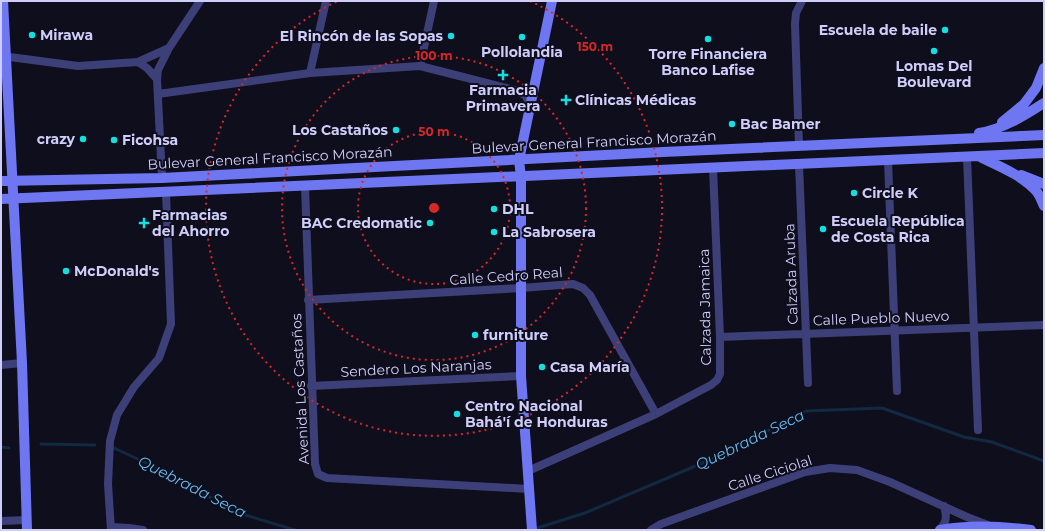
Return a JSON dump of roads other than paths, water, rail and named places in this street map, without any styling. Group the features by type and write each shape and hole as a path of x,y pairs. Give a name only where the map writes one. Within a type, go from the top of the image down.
{"main road":[{"path":"3,1 4,56 13,181 22,363 27,525"},
{"path":"532,527 521,376 521,177 519,160 552,1"},
{"path":"990,131 1024,104 1036,88 1044,68"},
{"path":"941,140 990,131 1016,120 1044,103"},
{"name":"Bulevar General Francisco Morazán","path":"1,181 162,178 663,152 1044,135"},
{"name":"Bulevar General Francisco Morazán","path":"1,199 1044,153"},
{"path":"980,157 1012,172 1044,184"},
{"path":"12,164 15,171 33,180"},
{"path":"1012,172 1038,194 1044,206"},
{"path":"15,222 18,212 25,203 34,198"},
{"path":"1,204 10,212 15,222"},
{"path":"940,530 989,525 1032,530"}],"street":[{"path":"162,178 157,79 158,70 169,48 200,1"},
{"path":"310,73 326,1"},
{"path":"420,66 434,1"},
{"path":"799,146 794,24 796,13 802,1"},
{"path":"4,56 78,66 138,62 169,48"},
{"path":"138,62 147,68 157,79"},
{"path":"158,94 310,73 420,66 518,91 526,96 530,106"},
{"path":"967,157 978,430"},
{"path":"888,161 897,391"},
{"name":"Calzada Aruba","path":"799,165 808,383"},
{"name":"Calzada Jamaica","path":"528,470 656,414 711,385 717,380 720,374 720,337 713,168"},
{"name":"Avenida Los Castaños","path":"305,186 314,464 318,474 327,478 530,489"},
{"path":"143,530 111,528 108,484 110,441 117,415 134,387 159,358 171,324 166,192"},
{"name":"Calle Cedro Real","path":"308,300 573,284 583,288 590,295 656,414"},
{"name":"Calle Pueblo Nuevo","path":"720,337 1044,325"},
{"path":"1,365 22,363"},
{"name":"Sendero Los Naranjas","path":"311,386 521,376"},
{"name":"Calle Ciciolal","path":"651,530 661,524 805,472 830,468 857,470 890,482 989,525"},
{"path":"940,530 947,518 944,506"},
{"path":"1,521 27,525"}],"waterway":[{"name":"Quebrada Seca","path":"534,529 585,513 712,459 806,411 882,408 964,437 992,442 1044,461"},
{"path":"41,444 95,445"},
{"name":"Quebrada Seca","path":"1,447 9,448"},
{"name":"Quebrada Seca","path":"114,448 172,475 235,512 295,530"}],"place":[{"name":"Escuela de baile","path":"945,30"},
{"name":"Mirawa","path":"32,35"},
{"name":"El Rincón de las Sopas","path":"451,36"},
{"name":"Pollolandia","path":"522,37"},
{"name":"Torre Financiera Banco Lafise","path":"708,39"},
{"name":"Lomas Del Boulevard","path":"934,51"},
{"name":"Farmacia Primavera","path":"503,75"},
{"name":"Clínicas Médicas","path":"566,100"},
{"name":"Bac Bamer","path":"732,124"},
{"name":"Los Castaños","path":"396,130"},
{"name":"crazy","path":"83,139"},
{"name":"Ficohsa","path":"114,140"},
{"name":"Circle K","path":"854,193"},
{"name":"DHL","path":"494,209"},
{"name":"Farmacias del Ahorro","path":"144,223"},
{"name":"BAC Credomatic","path":"430,223"},
{"name":"Escuela República de Costa Rica","path":"823,229"},
{"name":"La Sabrosera","path":"494,232"},
{"name":"McDonald's","path":"66,271"},
{"name":"furniture","path":"475,335"},
{"name":"Casa María","path":"542,367"},
{"name":"Centro Nacional Bahá'í de Honduras","path":"457,414"}]}
